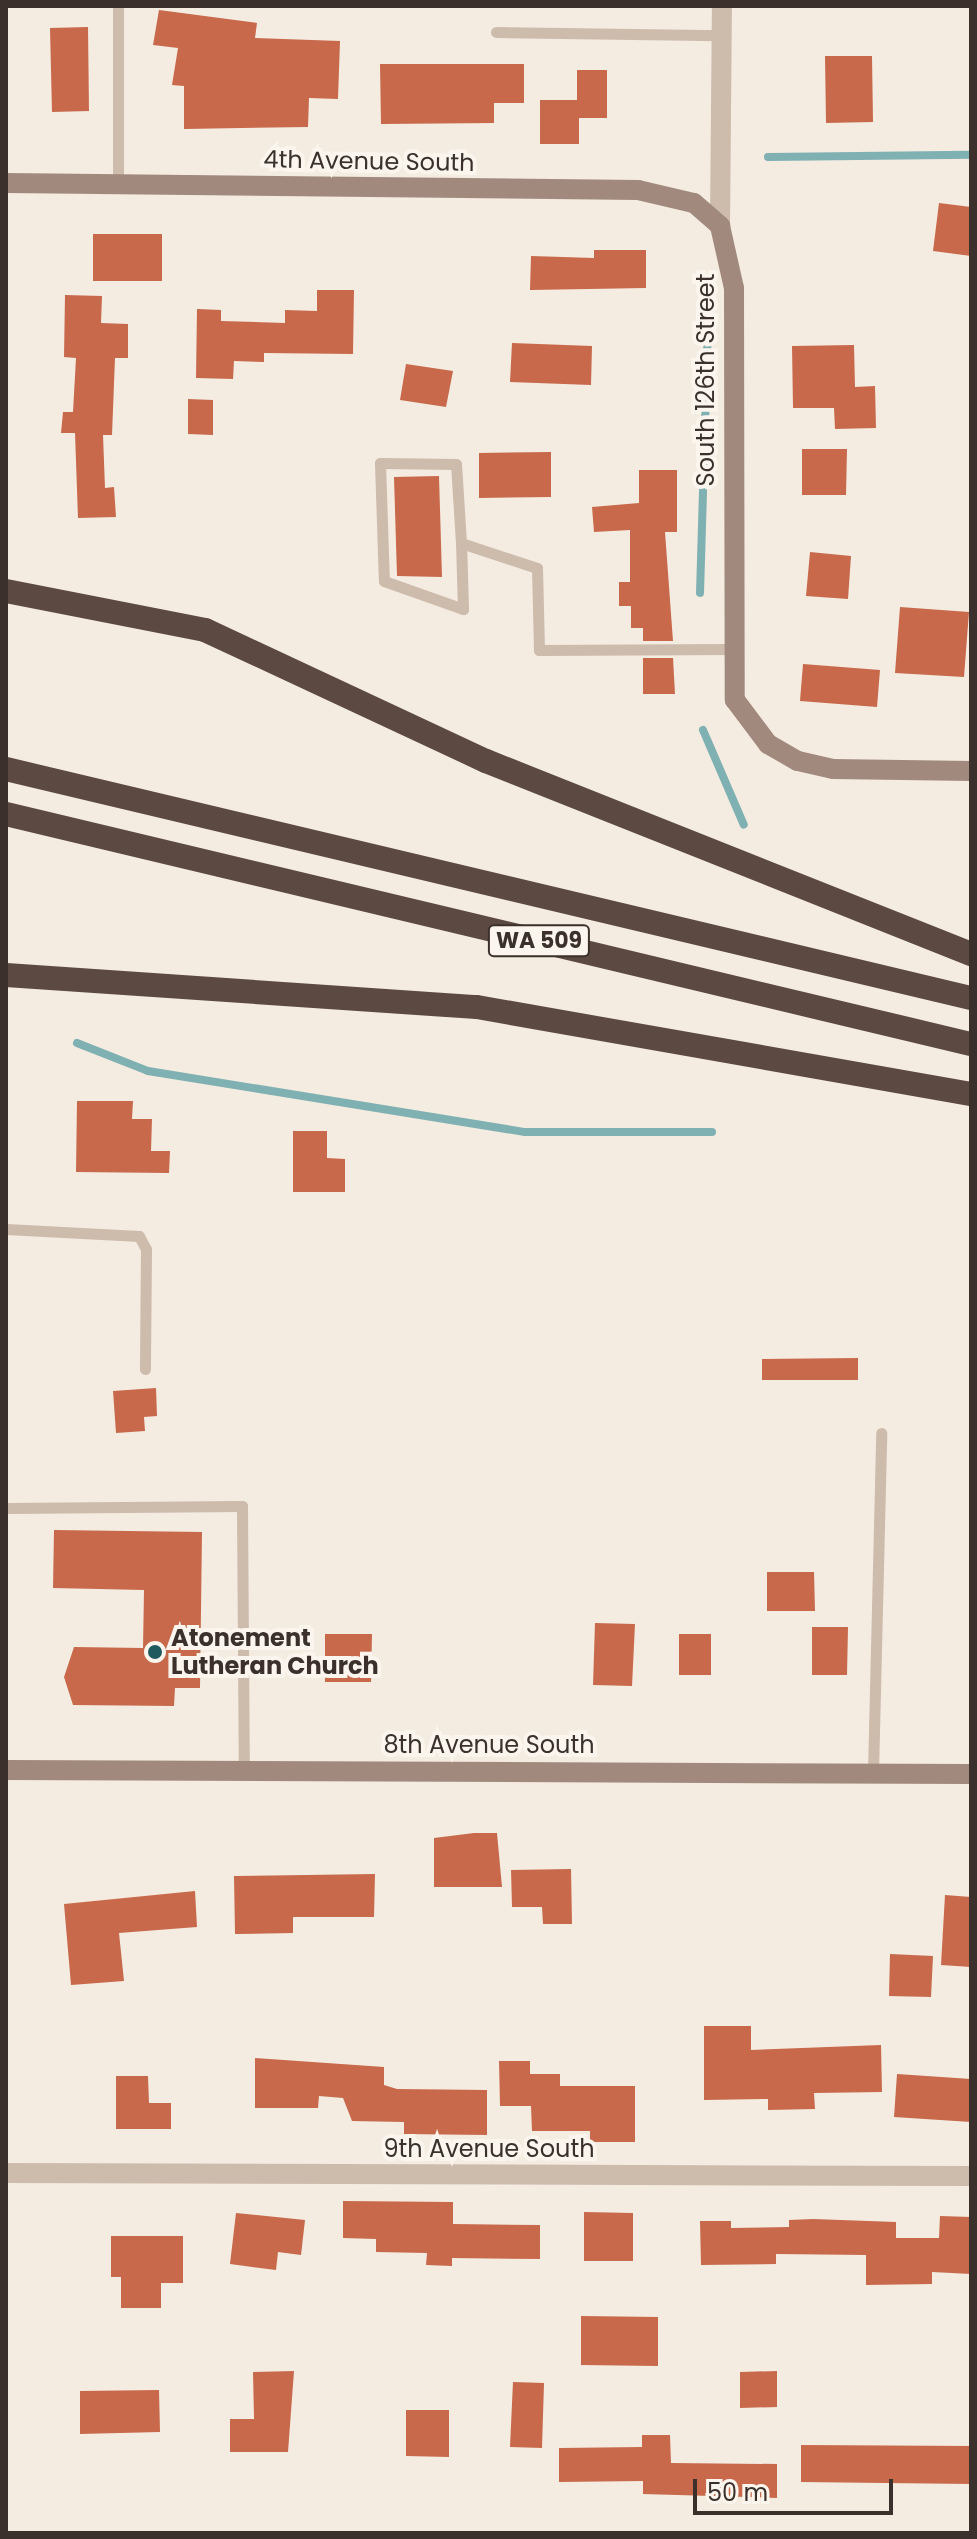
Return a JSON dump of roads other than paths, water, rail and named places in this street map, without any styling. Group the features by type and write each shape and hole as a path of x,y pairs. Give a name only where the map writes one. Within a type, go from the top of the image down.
{"highway":[{"path":"6,591 205,630 486,761 971,954"},
{"name":"WA 509","path":"6,769 971,998"},
{"name":"WA 509","path":"6,814 971,1044"},
{"path":"6,975 477,1007 971,1094"}],"street":[{"name":"South 126th Street","path":"722,6 720,226 734,288 731,649 735,700 768,744 833,769 971,771"},
{"name":"4th Avenue South","path":"6,183 638,190 675,194 720,226"},
{"name":"8th Avenue South","path":"6,1770 971,1774"},
{"name":"9th Avenue South","path":"6,2173 971,2176"}],"lane":[{"path":"118,6 118,184"},
{"path":"496,32 722,35"},
{"path":"380,463 456,464 461,543 463,609 384,581 380,463"},
{"path":"461,543 537,568 539,650 731,649"},
{"path":"6,1229 139,1236 146,1249 145,1369"},
{"path":"873,1772 881,1433"},
{"path":"6,1508 242,1506 244,1771"}],"waterway":[{"path":"768,157 971,155"},
{"path":"700,593 708,327"},
{"path":"703,730 744,825"},
{"path":"77,1043 148,1071 525,1132 712,1132"}],"place":[{"name":"Atonement Lutheran Church","path":"155,1652"}]}
